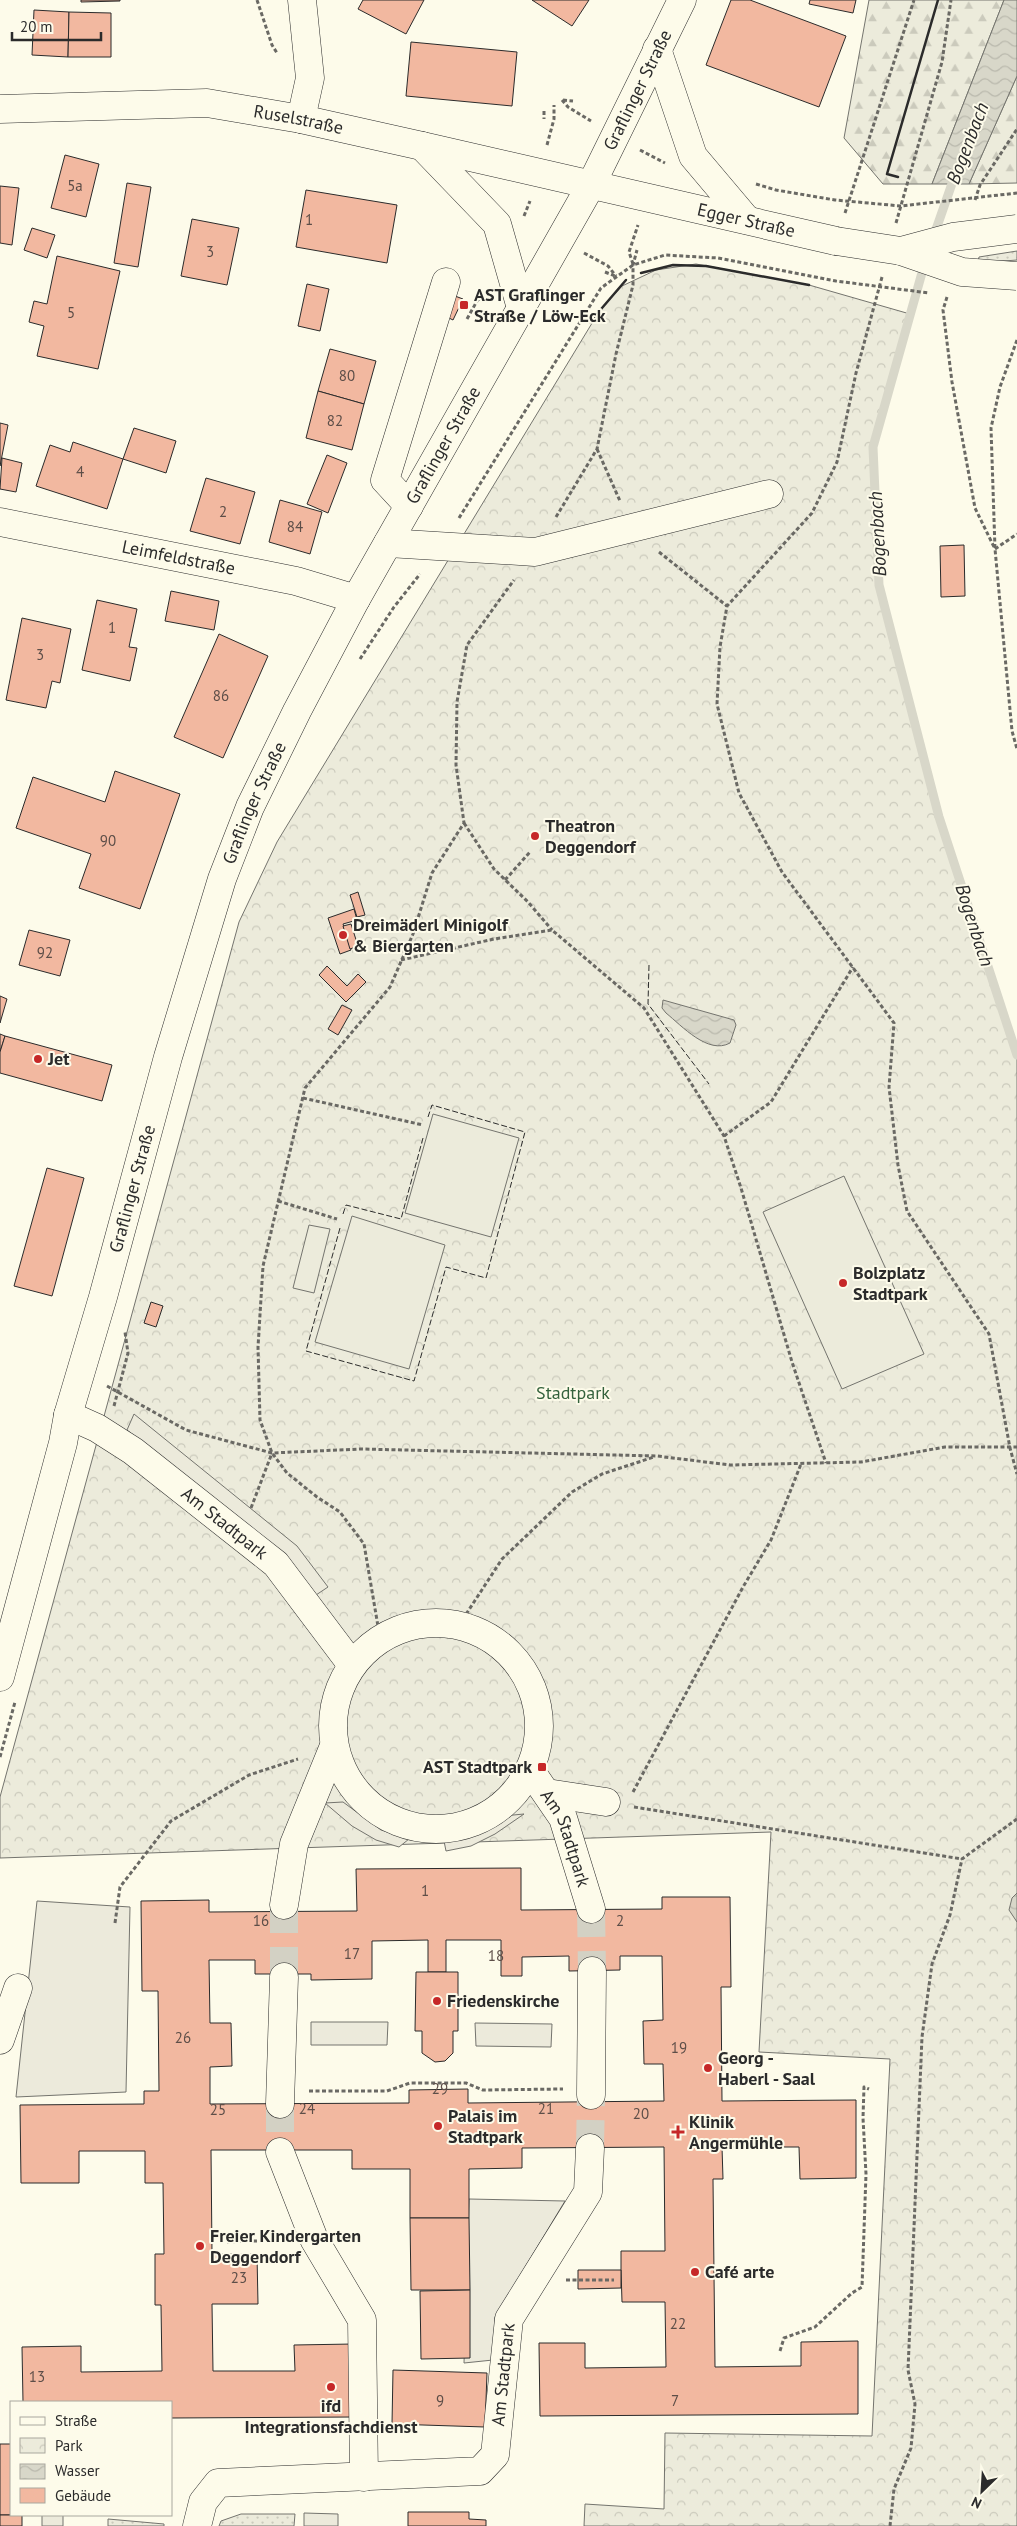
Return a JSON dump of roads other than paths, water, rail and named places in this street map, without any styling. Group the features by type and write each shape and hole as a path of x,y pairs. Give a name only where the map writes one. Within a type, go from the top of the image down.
{"street":[{"path":"301,119 310,78 302,0"},
{"name":"Graflinger Straße","path":"0,1677 63,1443 68,1415 168,1058 222,879 250,807 356,600 591,185 682,0"},
{"path":"657,49 693,156 747,220"},
{"name":"Ruselstraße","path":"0,109 207,103 301,119 591,185"},
{"path":"422,146 498,224 521,308"},
{"name":"Egger Straße","path":"591,185 836,241 901,252 962,272 1017,276"},
{"name":"Egger Straße","path":"901,252 953,238 1017,229"},
{"path":"409,506 385,480 446,282"},
{"path":"388,543 535,552 769,494"},
{"name":"Leimfeldstraße","path":"0,522 296,581 356,600"},
{"name":"Am Stadtpark","path":"68,1415 97,1428 133,1451 241,1534 276,1564 352,1665"},
{"name":"Am Stadtpark","path":"432,1622 459,1625 493,1639 520,1665 536,1698 540,1734 530,1770 508,1800 478,1821 442,1829 405,1825 372,1808 348,1780 334,1746 332,1718 338,1690 352,1665 364,1651 380,1638 405,1627 432,1622"},
{"name":"Am Stadtpark","path":"284,1905 294,1844 334,1746"},
{"name":"Am Stadtpark","path":"530,1770 563,1818 591,1909"},
{"path":"546,1794 616,1804"},
{"path":"591,2092 592,1971"},
{"path":"280,2097 284,1977"},
{"path":"0,2040 18,1988"},
{"name":"Am Stadtpark","path":"198,2526 203,2502 218,2483 480,2472 495,2455 509,2319 588,2192 590,2148"},
{"path":"280,2152 314,2239 362,2320 364,2477"}],"water":[{"path":"1004,0 1017,0 1017,76 969,184 932,184"},
{"path":"663,1000 734,1020 736,1025 730,1043 722,1046 713,1045 696,1037 666,1013 662,1008"},
{"path":"1017,1893 1017,1922 1009,1910 1012,1898"}],"waterway":[{"name":"Bogenbach","path":"933,238 955,175"},
{"name":"Bogenbach","path":"925,262 873,447 879,585 939,817 1017,1055"}],"tunnel":[{"path":"284,1905 284,1977"},
{"path":"591,1909 592,1971"},
{"path":"590,2148 591,2095"},
{"path":"280,2104 280,2152"}],"place":[{"name":"AST Graflinger Straße / Löw-Eck","path":"464,305"},
{"name":"Theatron Deggendorf","path":"535,836"},
{"name":"Dreimäderl Minigolf & Biergarten","path":"343,935"},
{"name":"Jet","path":"38,1059"},
{"name":"Bolzplatz Stadtpark","path":"843,1283"},
{"name":"AST Stadtpark","path":"542,1767"},
{"name":"Friedenskirche","path":"437,2001"},
{"name":"Georg - Haberl - Saal","path":"708,2068"},
{"name":"Palais im Stadtpark","path":"438,2126"},
{"name":"Klinik Angermühle","path":"678,2132"},
{"name":"Freier Kindergarten Deggendorf","path":"200,2246"},
{"name":"Café arte","path":"695,2272"},
{"name":"ifd Integrationsfachdienst","path":"331,2387"}],"park label":[{"name":"Stadtpark","path":"573,1393"}]}
